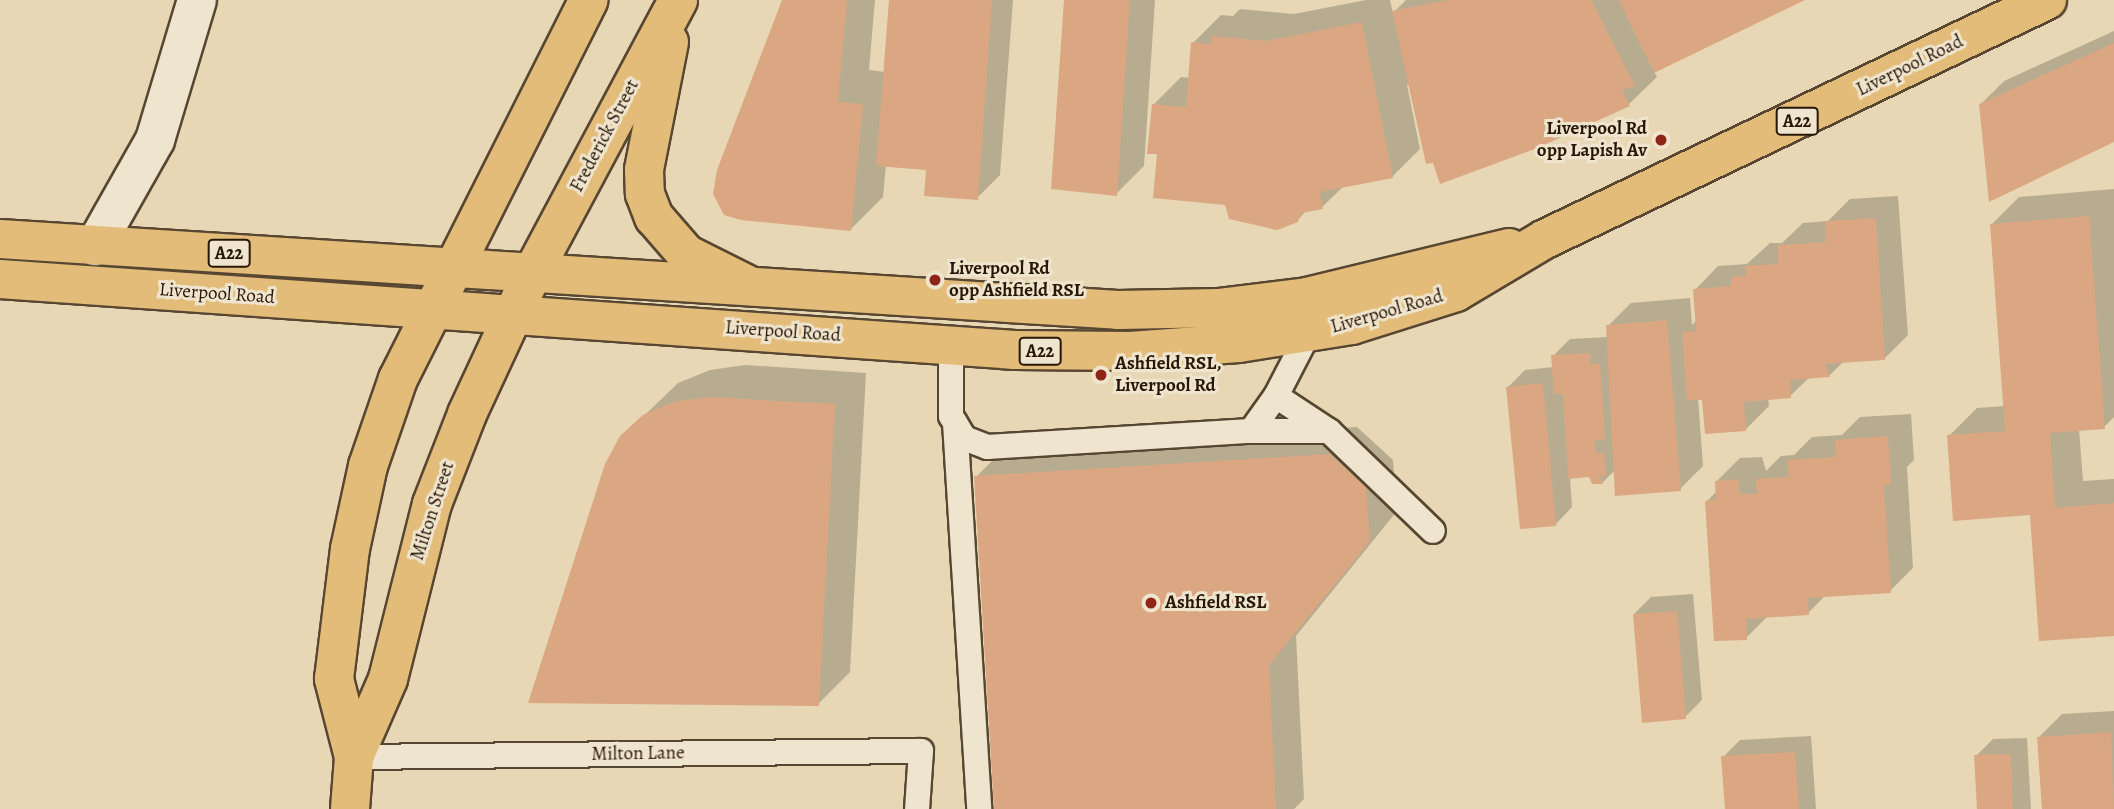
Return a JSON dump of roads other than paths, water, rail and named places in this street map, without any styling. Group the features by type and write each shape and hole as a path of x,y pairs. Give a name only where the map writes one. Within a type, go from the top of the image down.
{"main road":[{"path":"457,265 589,0"},
{"name":"Liverpool Road","path":"0,279 514,312 951,345 1130,351 1309,332 1352,325 1456,292 1545,239 2047,0"},
{"path":"677,3 644,170 645,194 654,217 686,254 751,286"},
{"name":"Frederick Street","path":"533,272 677,3"},
{"name":"Liverpool Road","path":"0,239 457,265 963,304 1118,310 1218,308 1307,297 1545,239"},
{"name":"Milton Street","path":"351,809 354,757 334,679 350,549 372,453 398,379 457,265"},
{"name":"Milton Street","path":"354,757 388,679 432,504 533,272"}],"street":[{"path":"95,246 155,140 197,0"}],"lane":[{"path":"1251,430 1276,396 1309,332"},
{"path":"951,345 951,416 964,438 987,447 1251,430 1329,430"},
{"path":"1276,396 1329,430 1433,530"},
{"path":"955,423 979,809"},
{"name":"Milton Lane","path":"354,757 921,751 918,809"}],"place":[{"name":"Liverpool Rd opp Lapish Av","path":"1661,140"},
{"name":"Liverpool Rd opp Ashfield RSL","path":"935,280"},
{"name":"Ashfield RSL, Liverpool Rd","path":"1101,375"},
{"name":"Ashfield RSL","path":"1151,603"}]}
